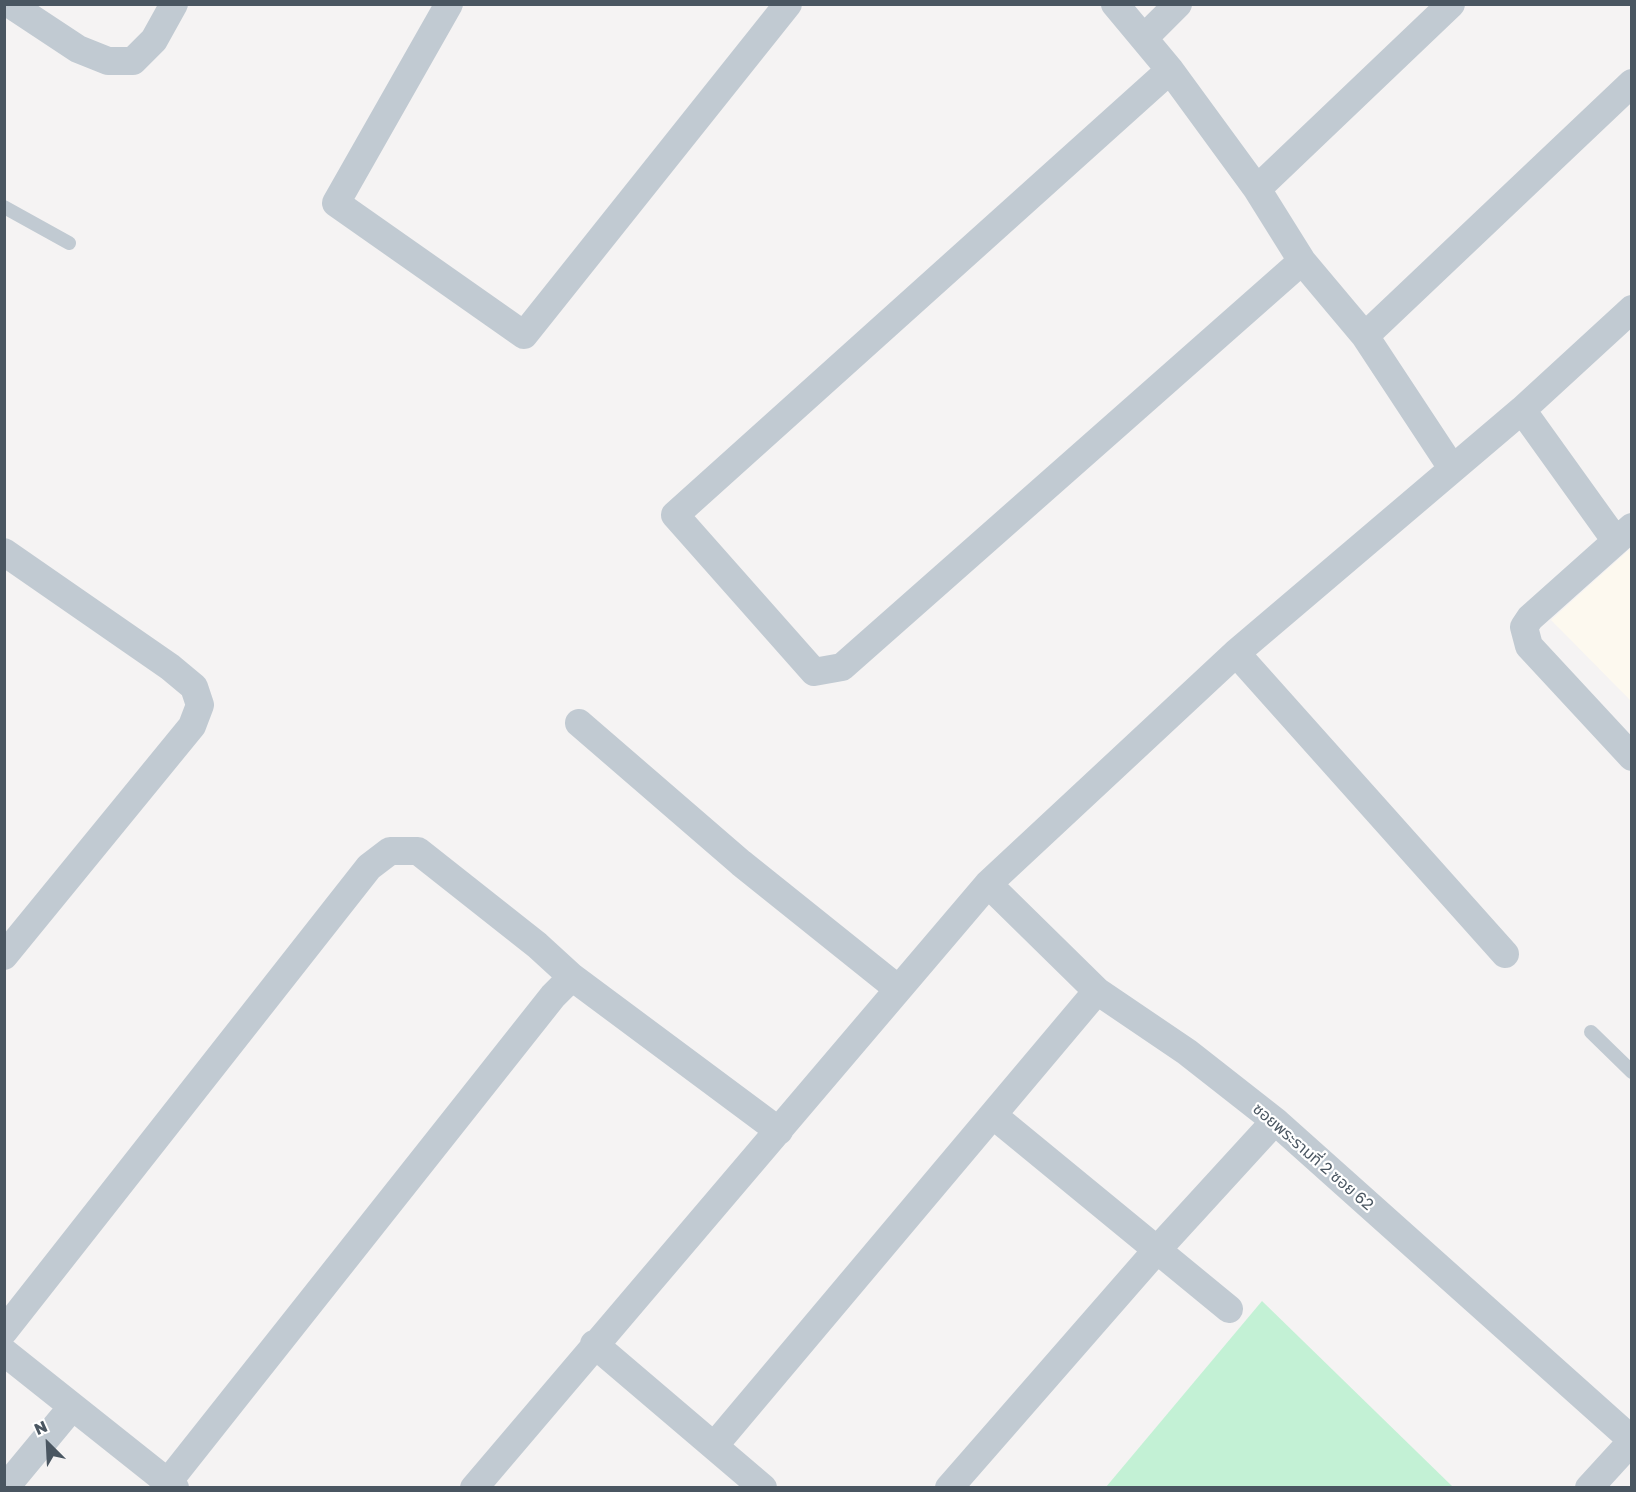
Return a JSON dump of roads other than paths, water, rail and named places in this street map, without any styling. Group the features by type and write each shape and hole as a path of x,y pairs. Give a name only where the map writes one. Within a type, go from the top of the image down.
{"street":[{"path":"10,4 78,49 108,61 133,61 154,40 174,4"},
{"path":"449,4 336,203 524,335 788,4"},
{"path":"1115,4 1170,70 1257,189 1302,261 1365,336 1452,468"},
{"path":"1144,37 1178,4"},
{"path":"1257,189 1451,4"},
{"path":"1170,70 675,515 814,672 842,667 1302,261"},
{"path":"1365,336 1632,83"},
{"path":"474,1488 594,1344 779,1131 897,988 988,884 1236,653 1522,410 1632,309"},
{"path":"1522,410 1624,534 1530,618 1524,627 1529,646 1632,757"},
{"path":"4,552 170,667 194,687 200,705 192,726 4,956"},
{"path":"1236,653 1505,954"},
{"path":"579,723 741,863 897,988"},
{"path":"4,1331 361,876 390,850 418,851 537,945 572,977 779,1131"},
{"name":"ซอยพระรามที่ 2 ซอย 62","path":"988,884 1097,991 1187,1052 1275,1121 1632,1441"},
{"path":"4,1352 171,1485 553,996 572,977"},
{"path":"714,1446 1097,991"},
{"path":"994,1116 1229,1309"},
{"path":"949,1488 1156,1251 1275,1121"},
{"path":"594,1344 714,1446 744,1482"},
{"path":"5,1488 72,1407"},
{"path":"1589,1488 1632,1441"}],"lane":[{"path":"4,207 69,243"},
{"path":"1591,1032 1632,1072"}]}
